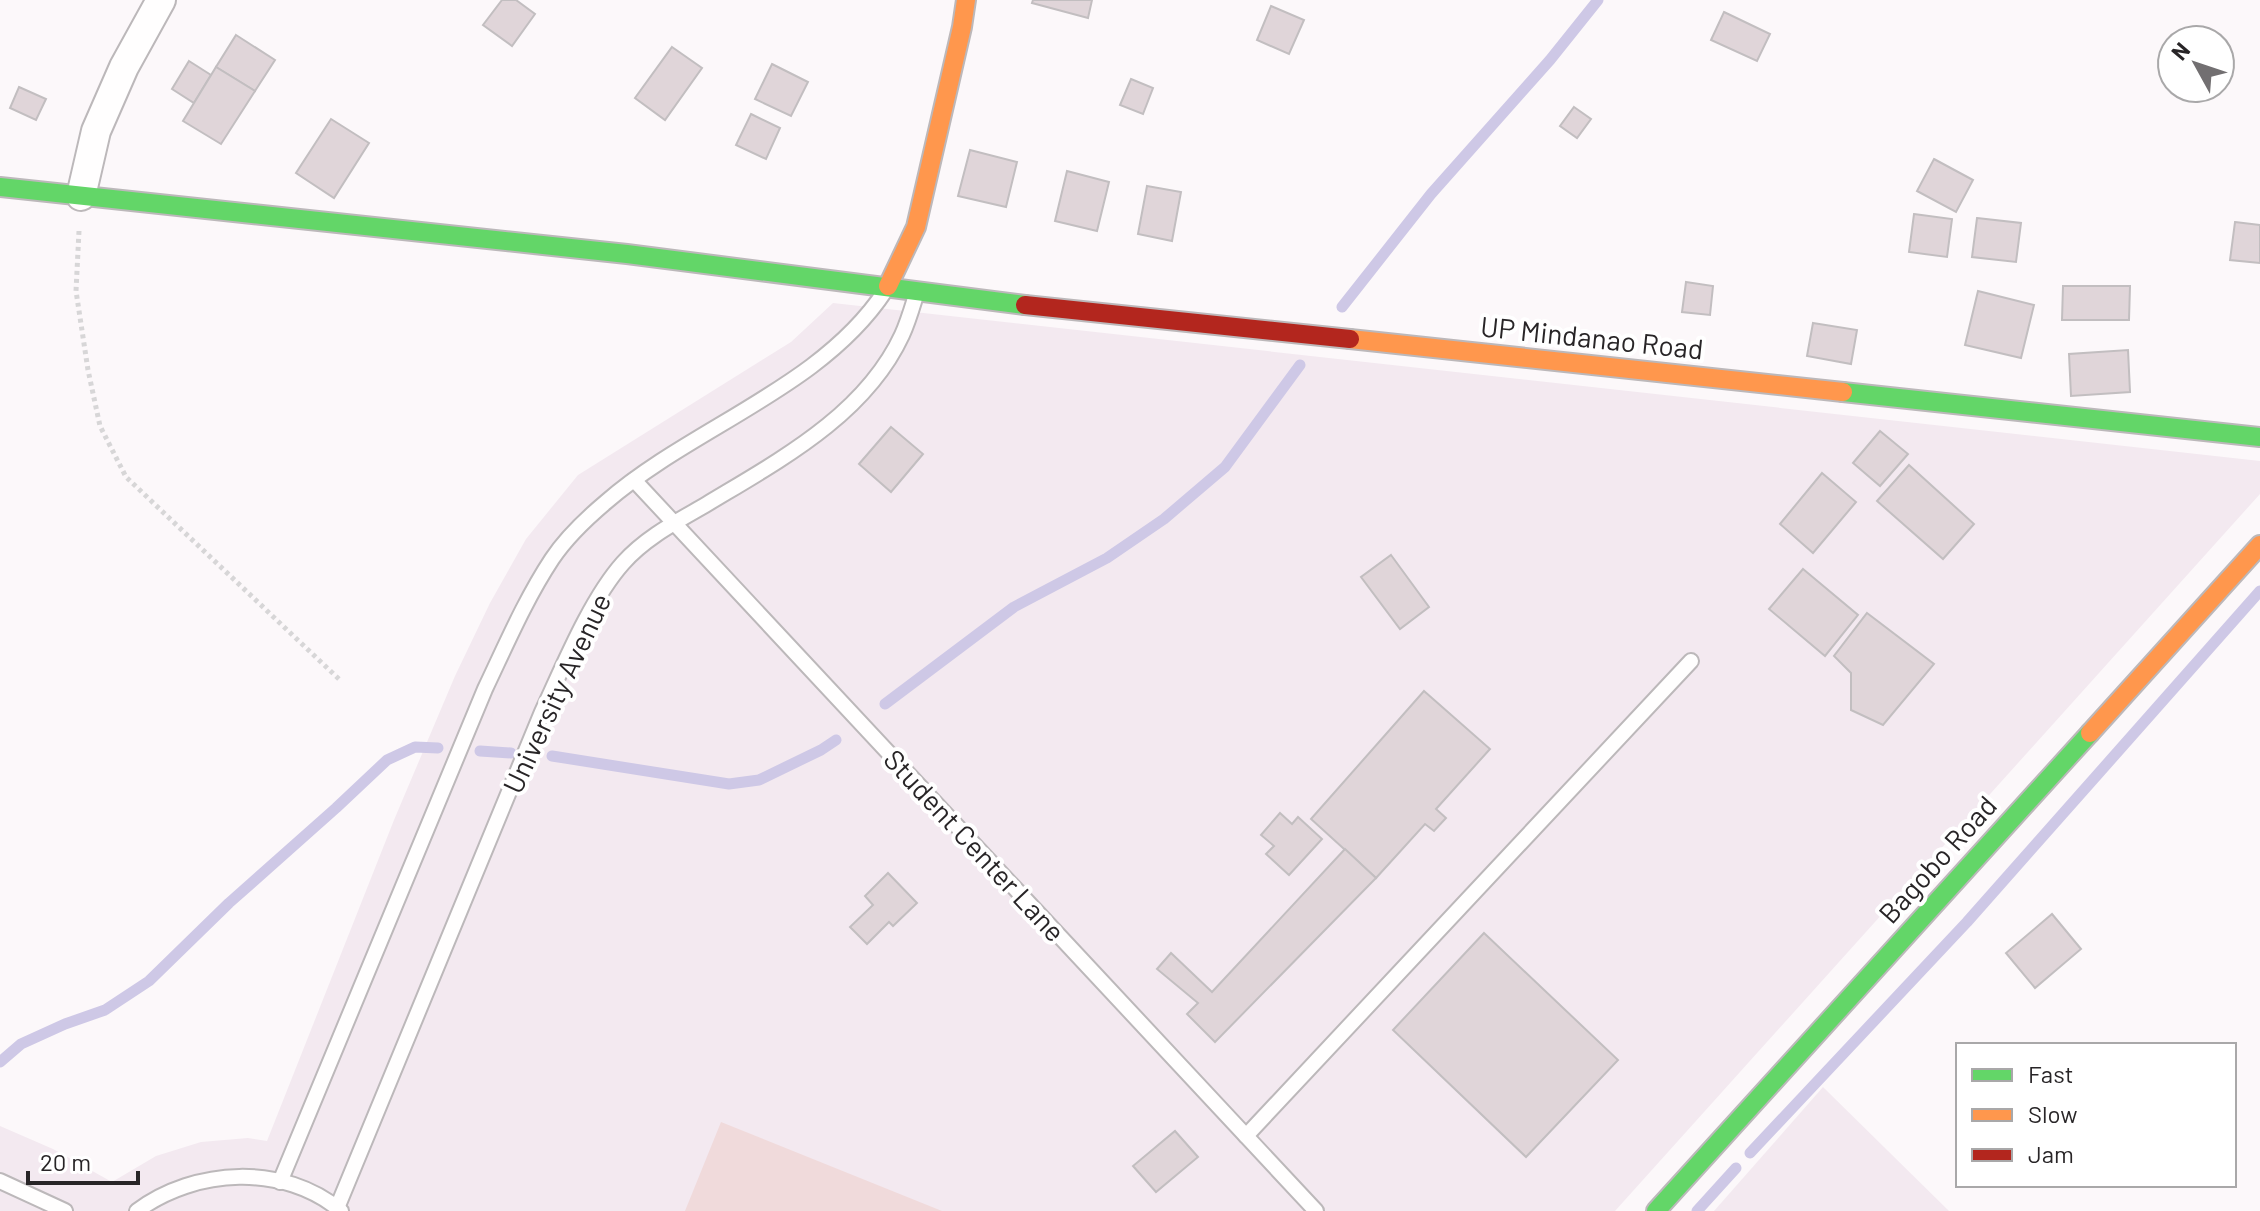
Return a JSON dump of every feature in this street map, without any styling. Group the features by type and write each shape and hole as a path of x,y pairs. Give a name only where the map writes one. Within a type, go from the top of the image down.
{"street":[{"path":"81,196 96,131 124,67 161,0"},
{"path":"888,286 916,227 966,0"},
{"name":"UP Mindanao Road","path":"0,187 627,254 1011,303 2260,437"},
{"path":"916,227 918,291"},
{"name":"Bagobo Road","path":"1656,1211 2260,545"}],"lane":[{"path":"280,1182 479,704 518,618 553,557 579,527 634,480 810,368 859,325 888,286"},
{"name":"University Avenue","path":"339,1209 542,712 602,591 622,563 644,543 761,471 843,415 892,355 918,291"},
{"name":"Student Center Lane","path":"634,480 1316,1211"},
{"path":"1246,1136 1691,661"},
{"path":"137,1211 171,1191 207,1179 243,1176 280,1182 312,1193 339,1209"},
{"path":"0,1181 65,1211"}],"path":[{"path":"81,196 76,291 82,330 100,426 126,477 341,681"}],"shaded area":[{"path":"833,303 2260,461 2260,494 1615,1211 0,1211 0,1126 53,1149 112,1182 156,1156 201,1142 248,1138 267,1141 394,820 455,676 490,603 526,539 578,475 791,342"},
{"path":"1823,1087 1949,1211 1714,1211"},
{"path":"721,1122 942,1211 685,1211"}],"building":[{"path":"502,0 516,0 535,14 512,46 483,25"},
{"path":"1033,0 1092,0 1088,18 1032,3"},
{"path":"1271,6 1304,20 1289,54 1257,40"},
{"path":"1724,12 1770,34 1757,61 1711,40"},
{"path":"236,35 275,60 255,91 216,67"},
{"path":"672,47 702,68 665,120 635,98"},
{"path":"189,61 211,75 194,103 172,89"},
{"path":"772,64 808,82 791,116 755,99"},
{"path":"216,67 255,91 221,144 183,121"},
{"path":"1131,79 1153,88 1143,114 1120,105"},
{"path":"19,87 46,99 36,120 10,108"},
{"path":"1574,107 1591,119 1577,138 1560,126"},
{"path":"751,114 780,128 766,159 736,145"},
{"path":"331,119 369,143 334,198 296,173"},
{"path":"970,150 1017,162 1006,207 958,196"},
{"path":"1934,159 1973,180 1956,212 1917,191"},
{"path":"1067,171 1109,182 1097,231 1055,221"},
{"path":"1147,186 1181,192 1172,241 1138,234"},
{"path":"1914,214 1952,219 1947,257 1909,252"},
{"path":"1977,218 2021,223 2016,262 1972,257"},
{"path":"2235,222 2260,225 2260,263 2230,260"},
{"path":"1686,282 1713,286 1710,315 1682,312"},
{"path":"2063,286 2130,286 2129,320 2062,320"},
{"path":"1978,291 2034,305 2021,358 1965,345"},
{"path":"1813,323 1857,330 1851,364 1807,356"},
{"path":"2128,350 2130,392 2071,396 2069,354"},
{"path":"891,427 923,454 891,492 859,464"},
{"path":"1880,431 1908,454 1880,486 1853,463"},
{"path":"1909,465 1974,524 1943,559 1877,501"},
{"path":"1822,473 1856,502 1813,553 1780,524"},
{"path":"1391,555 1429,607 1400,629 1361,577"},
{"path":"1803,569 1858,615 1825,656 1769,609"},
{"path":"1867,613 1934,664 1883,725 1851,710 1851,673 1834,656"},
{"path":"1424,691 1490,749 1436,809 1446,818 1434,831 1425,824 1376,878 1311,819"},
{"path":"1280,813 1292,824 1298,817 1322,839 1289,875 1266,854 1274,846 1261,835"},
{"path":"1345,849 1376,878 1215,1042 1187,1014 1198,1003 1157,969 1171,953 1212,992"},
{"path":"888,873 917,903 893,926 889,922 867,944 850,927 873,905 865,896"},
{"path":"2052,914 2081,949 2035,988 2006,953"},
{"path":"1484,933 1618,1060 1526,1157 1393,1030"},
{"path":"1175,1131 1198,1157 1156,1192 1133,1166"}],"waterway":[{"path":"1342,307 1431,194 1550,60 1598,0"},
{"path":"885,704 1014,607 1107,558 1164,519 1225,467 1300,365"},
{"path":"1750,1153 1967,922 2260,591"},
{"path":"552,756 729,784 759,780 836,740"},
{"path":"0,1062 21,1044 105,1010 149,981 229,903 387,760 415,747 438,748"},
{"path":"480,751 511,753"},
{"path":"1697,1211 1736,1168"}],"traffic: fast":[{"path":"0,187 627,254 1025,305"},
{"path":"1843,392 2260,437"},
{"path":"1656,1211 2090,733"}],"traffic: slow":[{"path":"888,286 916,227 966,0"},
{"path":"1350,339 1843,392"},
{"path":"2090,733 2260,545"}],"traffic: jam":[{"path":"1025,305 1350,339"}]}
